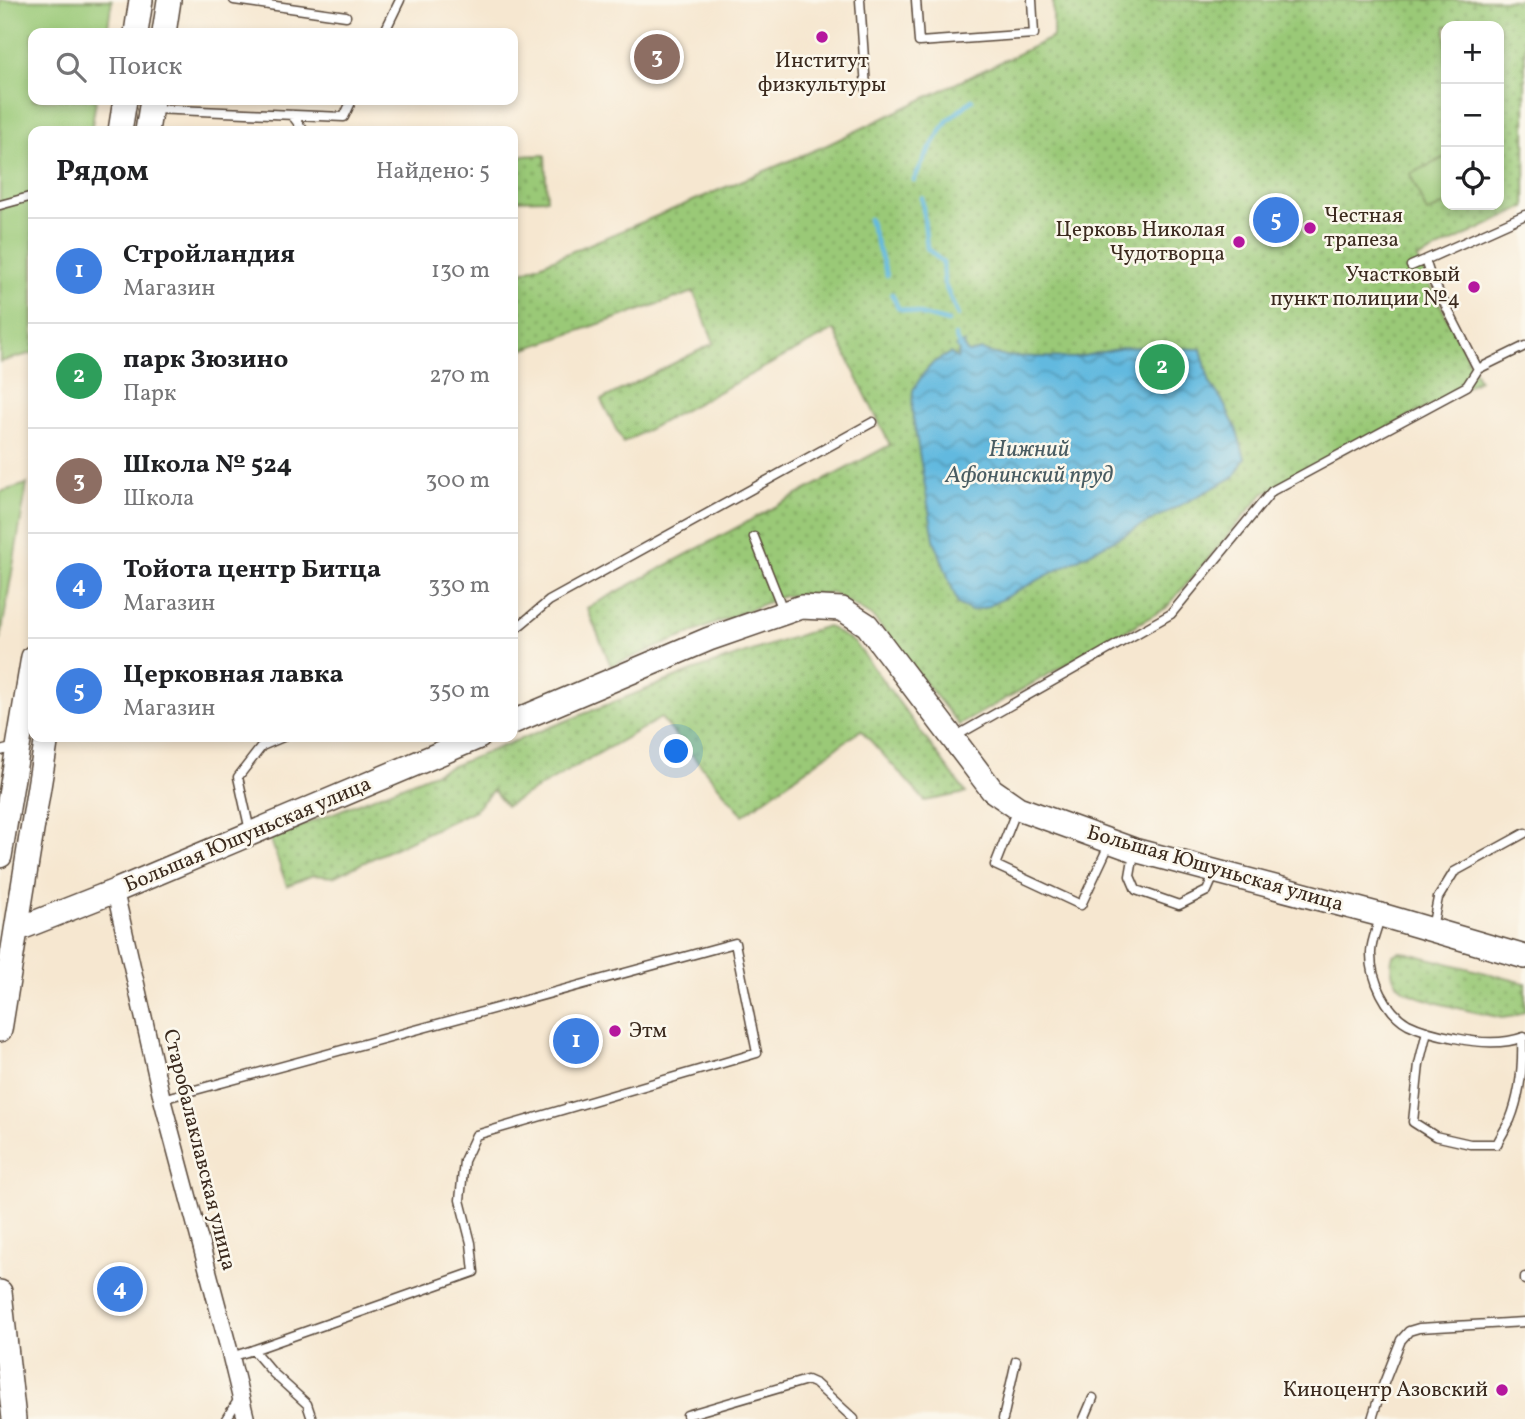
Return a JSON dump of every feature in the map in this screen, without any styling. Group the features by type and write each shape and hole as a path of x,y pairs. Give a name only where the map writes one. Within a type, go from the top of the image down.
{"street":[{"path":"137,28 141,0"},
{"path":"165,28 169,0"},
{"path":"121,126 124,105"},
{"name":"Большая Юшуньская улица","path":"518,720 709,639 801,607 842,609 867,625 992,790 1018,808 1134,850 1381,915 1525,957"},
{"path":"0,856 9,749 28,676"},
{"path":"0,1030 46,742"},
{"name":"Большая Юшуньская улица","path":"16,930 467,742"},
{"name":"Старобалаклавская улица","path":"115,891 162,1099 246,1419"},
{"path":"0,1292 14,1419"}],"lane":[{"path":"234,0 346,16"},
{"path":"386,28 400,0"},
{"path":"860,0 866,88"},
{"path":"916,0 919,42 1034,34 1032,0"},
{"path":"150,113 344,117 350,105"},
{"path":"292,115 300,126"},
{"path":"0,205 28,197"},
{"path":"1410,266 1525,215"},
{"path":"1425,260 1478,369"},
{"path":"952,737 1171,614 1272,491 1467,386 1478,369 1525,346"},
{"path":"518,627 549,601 873,422"},
{"path":"754,537 784,613"},
{"path":"250,834 238,777 262,746 271,742"},
{"path":"1018,808 995,865 1081,905 1111,842"},
{"path":"1432,931 1438,898 1454,872 1525,834"},
{"path":"1134,850 1130,876 1136,890 1179,905 1207,891 1216,872"},
{"path":"1381,915 1370,953 1377,986 1390,1009 1406,1023 1427,1031 1475,1042 1501,1042 1524,1037 1518,1090 1510,1118 1497,1144 1470,1144 1435,1136 1413,1122 1419,1064 1427,1031"},
{"path":"162,1099 735,943 757,1053 476,1135 464,1161 460,1200 471,1243 474,1272 231,1357"},
{"path":"1372,1419 1401,1340 1409,1331 1419,1328 1525,1322"},
{"path":"253,1350 307,1404 312,1419"},
{"path":"1003,1419 1016,1361"},
{"path":"688,1419 687,1415 807,1380 816,1384 855,1419"},
{"path":"226,1419 240,1396"},
{"path":"1084,1419 1094,1398"}],"green space":[{"path":"0,0 112,0 108,28 28,28 28,105 95,105 92,126 28,126 28,354 0,362"},
{"path":"1053,0 1525,0 1525,207 1417,259 1479,380 1263,494 1166,608 959,725 873,617 832,593 783,596 611,666 587,608 890,445 834,330 623,443 601,400 714,343 694,292 518,351 518,274 827,145 1053,37"},
{"path":"545,155 547,199 518,200 518,156"},
{"path":"1441,159 1441,206 1427,213 1410,174"},
{"path":"27,484 0,642 0,492"},
{"path":"827,626 855,643 966,793 925,801 861,730 743,815 661,718 506,806 493,790 475,810 333,877 313,875 287,886 270,838 695,670"},
{"path":"1400,952 1525,983 1525,1011 1502,1018 1411,994 1399,986 1392,974 1393,955"}],"water":[{"name":"Нижний Афонинский пруд","path":"965,342 964,347 968,353 981,350 1002,356 1074,358 1127,347 1201,349 1210,383 1236,428 1245,458 1234,477 987,607 971,611 958,604 934,539 912,412 913,390 923,374 933,363 950,353 957,358 959,351 956,346"}],"waterway":[{"path":"914,180 947,121 972,100"},
{"path":"922,198 927,248 943,263 944,283 958,316"},
{"path":"869,219 887,275"},
{"path":"892,294 898,308 948,322"},
{"path":"955,336 960,348"}],"place":[{"name":"Институт физкультуры","path":"822,37"},
{"name":"Школа № 524","path":"657,57"},
{"name":"Церковная лавка","path":"1276,220"},
{"name":"Честная трапеза","path":"1310,228"},
{"name":"Церковь Николая Чудотворца","path":"1239,242"},
{"name":"Участковый пункт полиции №4","path":"1474,287"},
{"name":"парк Зюзино","path":"1162,367"},
{"name":"Этм","path":"615,1031"},
{"name":"Стройландия","path":"576,1041"},
{"name":"Тойота центр Битца","path":"120,1289"},
{"name":"Киноцентр Азовский","path":"1502,1390"}]}
